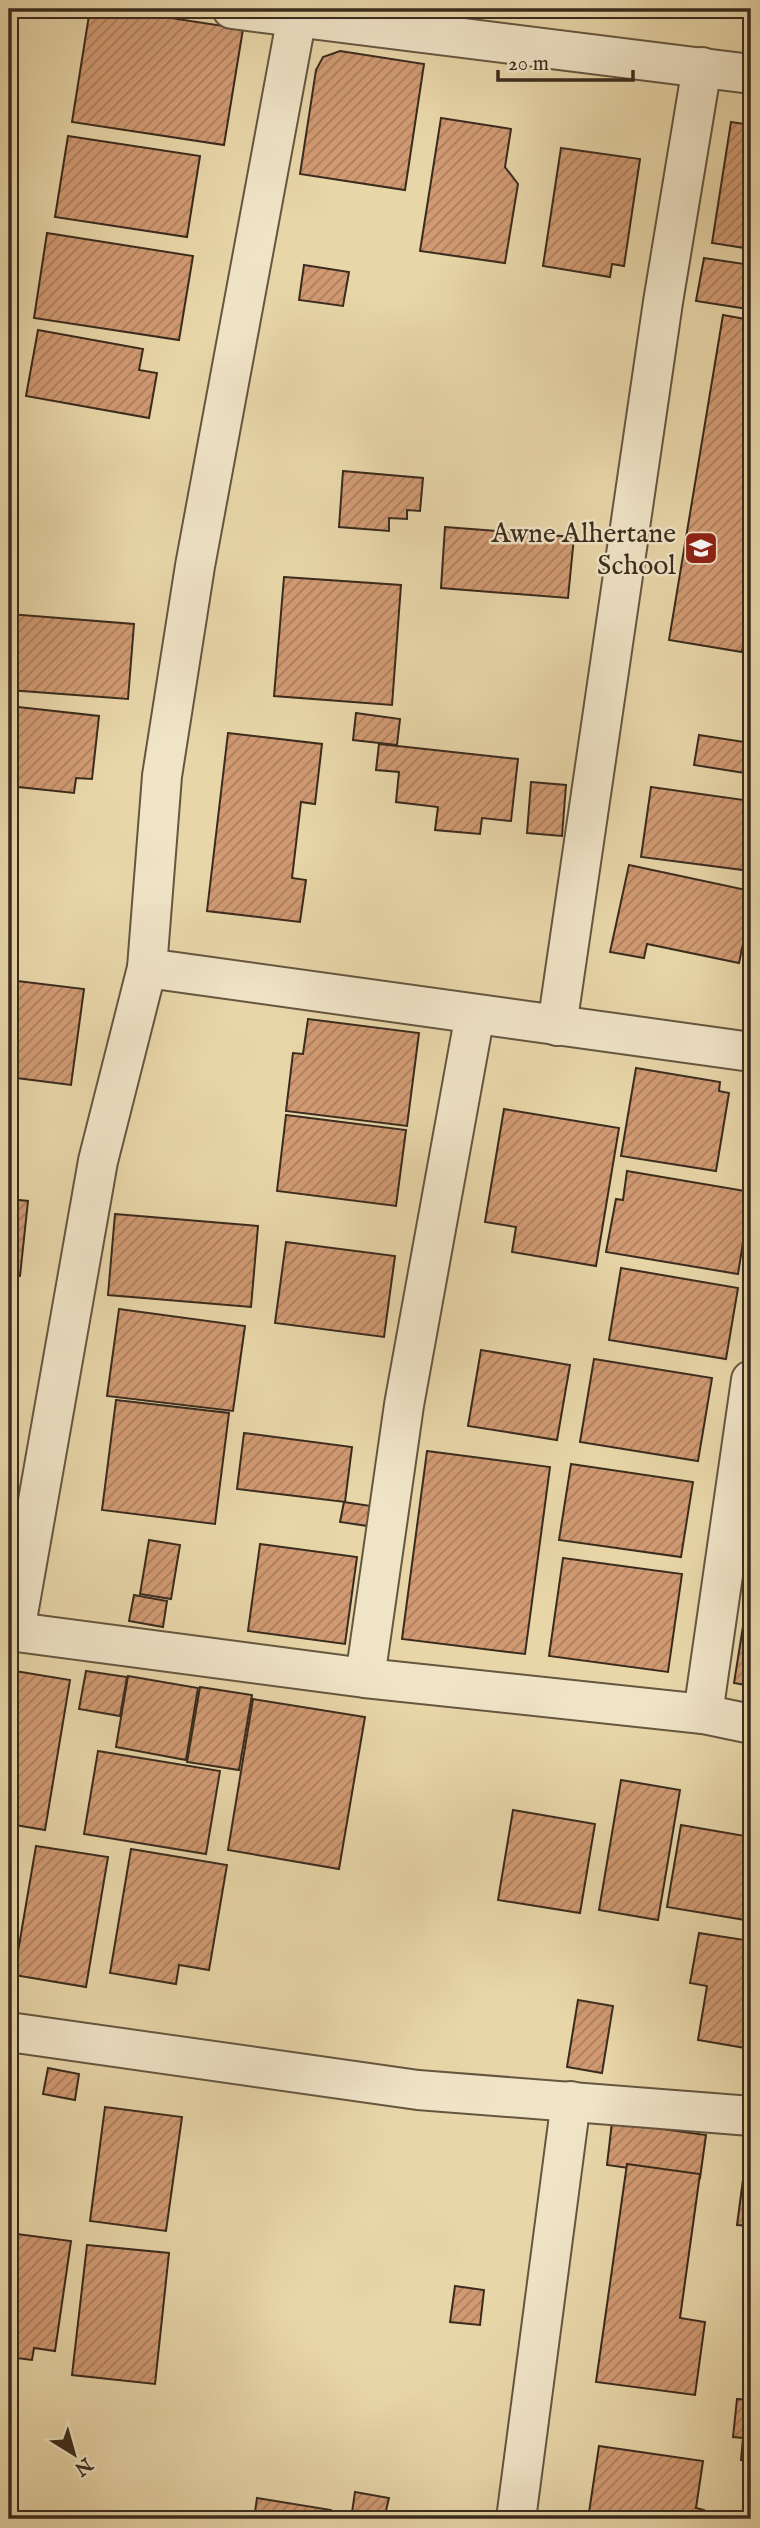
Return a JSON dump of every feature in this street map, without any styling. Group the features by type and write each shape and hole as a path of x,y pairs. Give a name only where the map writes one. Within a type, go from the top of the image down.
{"street":[{"path":"232,9 751,74"},
{"path":"297,16 191,593 162,776 147,968 98,1161 12,1631 365,1678 703,1714 751,1724"},
{"path":"557,1026 663,302 702,67"},
{"path":"147,968 751,1052"},
{"path":"365,1678 404,1405 475,1014"},
{"path":"703,1714 751,1380"},
{"path":"9,2032 405,2089 751,2116"},
{"path":"516,2519 571,2101"}],"building":[{"path":"90,9 112,9 243,29 224,145 72,122"},
{"path":"340,51 424,64 405,190 300,174 316,70 323,57"},
{"path":"441,118 511,129 505,167 518,184 505,263 420,251"},
{"path":"731,122 751,125 751,249 712,243"},
{"path":"68,136 200,156 187,237 55,217"},
{"path":"561,148 640,159 624,266 612,264 610,277 543,266"},
{"path":"47,233 193,256 179,340 34,318"},
{"path":"704,258 751,265 748,309 696,301"},
{"path":"304,265 349,272 343,306 299,300"},
{"path":"723,315 751,320 751,596 742,652 669,640"},
{"path":"38,330 143,349 139,370 157,373 149,418 26,396"},
{"path":"343,471 423,478 420,511 407,510 407,519 389,518 389,531 339,527"},
{"path":"445,527 574,537 568,598 441,588"},
{"path":"284,577 401,585 392,705 274,696"},
{"path":"9,614 134,624 128,699 9,690"},
{"path":"9,706 99,716 92,779 76,778 74,793 9,786"},
{"path":"356,713 400,719 397,745 353,740"},
{"path":"228,733 322,744 315,804 301,802 292,878 306,880 300,922 207,911"},
{"path":"699,735 751,743 751,774 694,765"},
{"path":"379,744 518,759 511,821 482,818 480,834 435,830 438,807 396,802 399,772 376,770"},
{"path":"531,782 566,785 562,836 527,833"},
{"path":"651,787 751,801 751,871 641,857"},
{"path":"629,865 751,891 751,906 739,963 647,944 644,958 610,952"},
{"path":"9,980 84,989 71,1085 9,1077"},
{"path":"308,1019 419,1033 407,1126 286,1111 293,1053 303,1054"},
{"path":"636,1068 720,1082 719,1091 729,1093 716,1171 621,1156"},
{"path":"504,1109 619,1128 596,1266 512,1252 516,1227 485,1222"},
{"path":"286,1115 406,1130 396,1206 277,1191"},
{"path":"627,1171 751,1192 738,1274 606,1252 616,1199 623,1200"},
{"path":"9,1199 28,1201 20,1276 9,1275"},
{"path":"115,1214 258,1226 251,1307 108,1295"},
{"path":"286,1242 395,1256 384,1337 275,1323"},
{"path":"621,1268 738,1288 726,1359 609,1340"},
{"path":"9,1292 16,1292 9,1356"},
{"path":"119,1309 245,1326 233,1411 107,1396"},
{"path":"481,1350 570,1365 557,1440 468,1426"},
{"path":"594,1359 712,1378 698,1461 580,1442"},
{"path":"116,1400 229,1413 215,1524 102,1510"},
{"path":"244,1433 352,1447 345,1502 237,1489"},
{"path":"427,1451 550,1467 525,1654 402,1639"},
{"path":"571,1464 693,1482 681,1557 559,1540"},
{"path":"344,1502 371,1506 368,1526 340,1522"},
{"path":"149,1540 180,1545 171,1599 140,1594"},
{"path":"260,1544 357,1557 345,1644 248,1631"},
{"path":"563,1558 682,1574 668,1672 549,1656"},
{"path":"751,1576 751,1686 734,1683"},
{"path":"134,1595 167,1601 163,1627 129,1621"},
{"path":"9,1670 70,1680 45,1830 9,1824"},
{"path":"86,1671 127,1677 120,1716 79,1709"},
{"path":"128,1676 198,1688 186,1760 116,1747"},
{"path":"200,1687 252,1695 239,1770 187,1762"},
{"path":"253,1699 365,1717 339,1869 228,1850"},
{"path":"98,1751 220,1771 206,1854 84,1834"},
{"path":"621,1780 680,1790 658,1920 599,1910"},
{"path":"513,1810 595,1824 580,1913 498,1900"},
{"path":"681,1825 751,1837 751,1921 667,1907"},
{"path":"36,1846 108,1857 86,1987 14,1975"},
{"path":"131,1849 227,1865 209,1970 179,1965 176,1984 110,1973"},
{"path":"699,1933 751,1941 751,2049 698,2040 707,1986 690,1983"},
{"path":"578,2000 613,2006 602,2073 567,2067"},
{"path":"48,2068 79,2074 75,2100 43,2094"},
{"path":"105,2107 182,2117 166,2231 90,2221"},
{"path":"751,2119 751,2226 737,2225"},
{"path":"612,2122 706,2135 700,2178 607,2165"},
{"path":"627,2164 700,2174 680,2318 705,2322 695,2395 596,2382"},
{"path":"9,2233 71,2241 55,2351 34,2348 32,2360 9,2357"},
{"path":"87,2245 169,2253 155,2384 72,2375"},
{"path":"455,2286 484,2290 480,2325 450,2322"},
{"path":"737,2399 751,2400 751,2461 741,2460 743,2438 733,2437"},
{"path":"599,2446 703,2461 696,2508 704,2510 703,2519 588,2519"},
{"path":"355,2492 389,2498 384,2519 351,2519"},
{"path":"257,2498 331,2510 330,2519 254,2519"}],"place":[{"name":"Awne Alhertane School","path":"701,548"}]}
